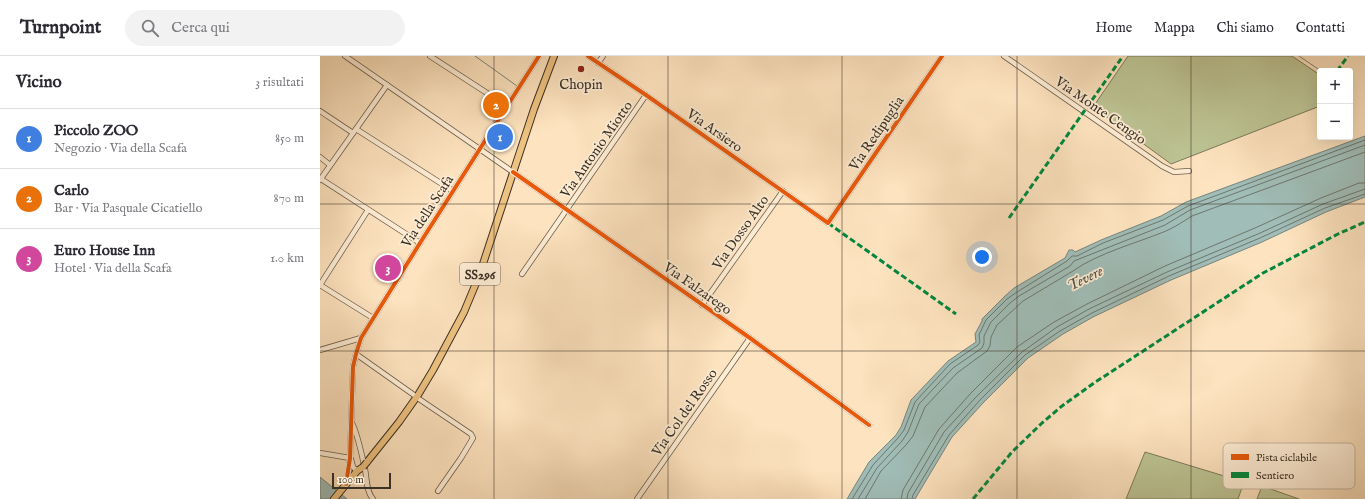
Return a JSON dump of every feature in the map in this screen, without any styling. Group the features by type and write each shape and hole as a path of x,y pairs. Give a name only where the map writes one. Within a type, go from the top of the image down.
{"main road":[{"name":"SS296","path":"334,499 399,422 418,395 455,329 479,276 512,171 554,56"}],"street":[{"name":"Via Falzarego","path":"345,56 702,304 869,425"},
{"path":"430,56 507,106"},
{"name":"Via della Scafa","path":"346,484 350,458 353,367 361,338 539,56"},
{"name":"Via Arsiero","path":"588,56 828,223"},
{"path":"598,63 603,56"},
{"name":"Via Redipuglia","path":"828,223 942,56"},
{"name":"Via Monte Cengio","path":"1004,56 1162,166 1174,172 1189,171"},
{"path":"387,85 320,180 420,243"},
{"name":"Via Antonio Miotto","path":"522,274 646,95"},
{"path":"320,111 453,191"},
{"path":"320,157 330,165"},
{"name":"Via Dosso Alto","path":"702,304 783,191"},
{"path":"368,210 320,285 373,318"},
{"path":"320,350 361,338"},
{"name":"Via Col del Rosso","path":"637,499 750,338"},
{"path":"356,354 414,395"},
{"path":"419,399 471,434 473,438 438,491"},
{"path":"352,421 357,434 365,469 368,491 374,499"},
{"path":"320,453 350,458 353,467 357,471"}],"green space":[{"path":"1128,56 1292,56 1317,73 1317,107 1171,164 1093,107"},
{"path":"1145,452 1223,476 1223,489 1242,489 1238,499 1126,499"},
{"path":"1261,489 1271,489 1299,499 1257,499"}],"water":[{"name":"Tevere","path":"1365,136 1365,197 1326,212 1262,242 1171,280 1093,317 1063,334 1028,358 983,403 952,437 915,499 847,499 869,462 896,435 901,427 911,400 948,361 976,342 975,334 982,319 1014,288 1065,258 1069,250 1073,250 1075,252 1161,216 1186,202"},
{"path":"320,477 347,499 320,499"}],"waterway":[{"path":"475,56 517,86"},
{"path":"1299,56 1317,68"}],"marked path":[{"path":"1009,218 1123,56"},
{"path":"1339,68 1348,56"},
{"path":"973,499 1012,452 1042,423 1062,406 1094,383 1263,273 1338,234 1365,222"},
{"path":"828,223 956,314"}],"cycle path":[{"path":"346,484 350,458 353,367 361,338 539,56"},
{"path":"588,56 828,223 942,56"},
{"path":"513,172 750,338 869,425"}],"place":[{"name":"Chopin","path":"581,69"},
{"name":"Carlo","path":"496,105"},
{"name":"Piccolo ZOO","path":"500,137"},
{"name":"Euro House Inn","path":"388,268"}]}
